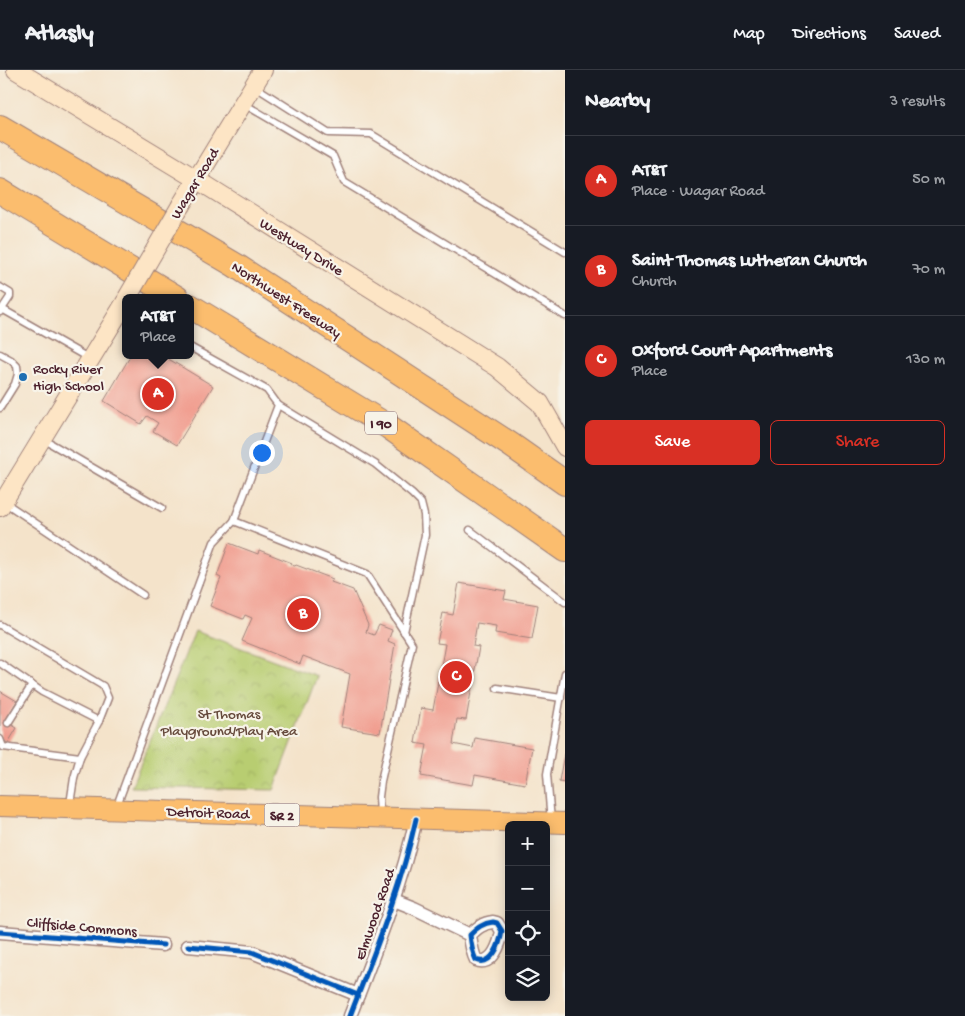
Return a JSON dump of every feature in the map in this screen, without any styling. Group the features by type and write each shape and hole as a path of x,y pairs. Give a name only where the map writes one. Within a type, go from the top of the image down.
{"highway":[{"name":"Northwest Freeway","path":"0,127 235,265 565,483"},
{"path":"0,191 170,294"},
{"name":"I 90","path":"194,308 389,427 565,550"}],"main road":[{"name":"Westway Drive","path":"16,70 196,179 496,367 540,403 565,447"},
{"name":"Wagar Road","path":"131,294 196,179 263,70"},
{"name":"Wagar Road","path":"2,504 122,309"},
{"name":"Detroit Road","path":"0,806 558,822"}],"street":[{"name":"Elmwood Road","path":"350,1016 394,900 416,819"},
{"path":"394,900 470,935"},
{"name":"Cliffside Commons","path":"0,932 163,945"},
{"path":"188,946 252,952 358,995"}],"lane":[{"path":"254,86 328,133 371,134 565,252"},
{"path":"242,103 333,156 344,182 565,316"},
{"path":"0,287 10,293 10,297 1,310 90,359"},
{"path":"194,349 267,390 278,405 375,464 421,503 425,535 404,632"},
{"path":"0,354 17,366 18,374 0,408"},
{"path":"115,809 214,542 234,521 278,405"},
{"path":"42,438 162,508"},
{"path":"2,504 143,595"},
{"path":"234,521 367,574 412,644 381,781 379,797 380,818"},
{"path":"470,530 565,602"},
{"path":"0,625 103,686 108,698 80,757 69,808"},
{"path":"0,663 32,686 98,722"},
{"path":"558,822 547,774 565,674"},
{"path":"8,723 32,686"},
{"path":"497,688 561,698"},
{"path":"0,739 2,748 80,757"}],"green space":[{"name":"St Thomas Playground/Play Area","path":"195,631 317,676 274,790 131,787"}],"building":[{"path":"129,359 169,359 213,386 177,445 153,431 158,423 147,416 141,424 104,401"},
{"path":"229,543 258,554 259,550 292,563 291,565 296,565 333,579 331,582 353,590 368,625 366,632 374,635 379,625 392,630 388,641 395,644 380,733 341,727 350,674 303,656 300,664 242,641 252,618 245,615 243,619 210,606 221,578 217,576"},
{"path":"459,583 506,591 504,599 538,605 532,639 495,633 496,626 477,623 473,646 479,647 466,720 457,719 453,744 473,748 475,738 532,748 525,784 475,775 473,785 421,776 427,745 415,743 421,708 433,710 445,644 437,643 443,613 453,615"},
{"path":"0,691 17,701 5,721 17,728 8,743 0,739"},
{"path":"565,754 565,782 559,781"}],"cycle path":[{"path":"350,1016 395,894 416,819"},
{"path":"493,922 497,923 502,931 497,948 487,960 476,960 470,935 480,926 493,922"},
{"path":"0,932 163,945"},
{"path":"188,946 252,952 358,995"}],"place":[{"name":"Rocky River High School","path":"23,377"},
{"name":"AT&T","path":"158,394"},
{"name":"Saint Thomas Lutheran Church","path":"303,614"},
{"name":"Oxford Court Apartments","path":"456,677"}]}
